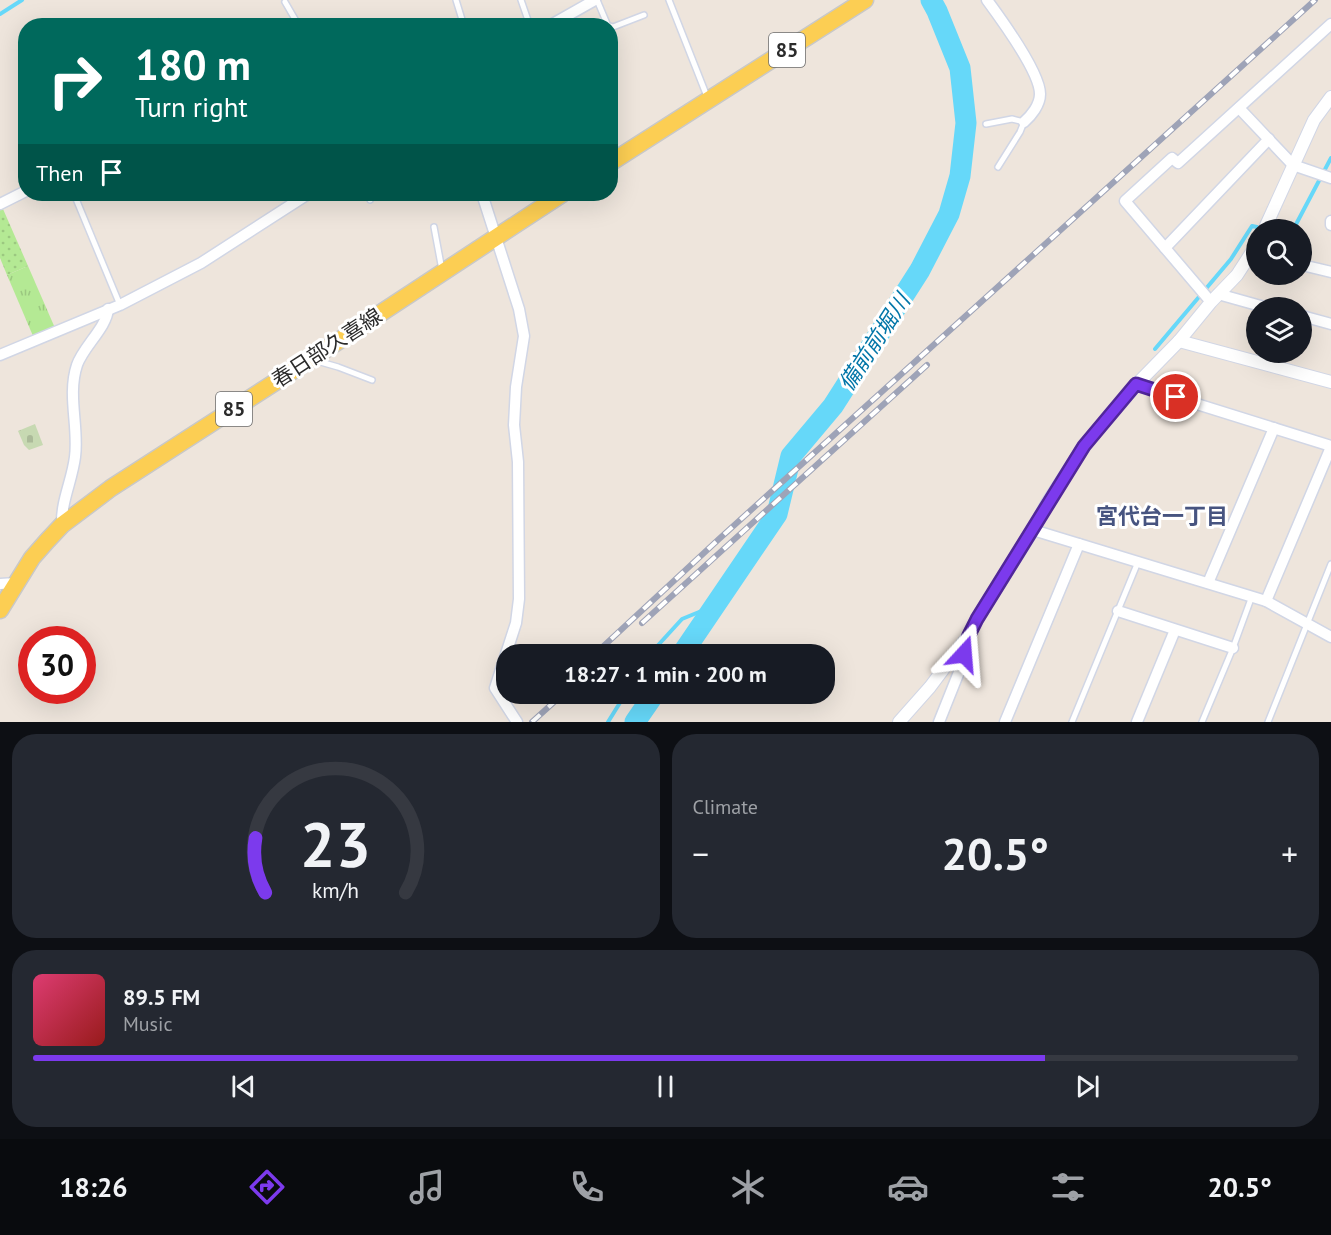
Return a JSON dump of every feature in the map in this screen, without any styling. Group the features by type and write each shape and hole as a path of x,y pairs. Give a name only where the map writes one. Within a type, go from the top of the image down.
{"main road":[{"name":"85","path":"618,158 859,2"},
{"name":"春日部久喜線","path":"0,610 8,584 62,525 111,488 551,201"}],"street":[{"path":"563,18 596,0"},
{"path":"987,0 1015,38 1039,88 1040,98 1037,105 1024,122"},
{"path":"1246,304 1214,298 1165,248 1125,201 1172,158 1178,164 1331,24"},
{"path":"1269,219 1314,120 1331,97"},
{"path":"1239,108 1293,165 1331,178"},
{"path":"1165,248 1269,139"},
{"path":"0,204 18,195"},
{"path":"0,355 120,305 201,263 297,201"},
{"path":"484,201 519,309 524,336 516,387 514,425 518,462 519,599 516,623 495,688 517,722"},
{"path":"899,722 930,687 969,635 1047,503 1084,446 1136,384 1179,341 1246,262"},
{"path":"1312,267 1331,272"},
{"path":"62,525 65,496 75,458 73,395 75,371 80,356 105,319 108,309"},
{"path":"1312,319 1331,324"},
{"path":"1179,341 1331,381"},
{"path":"1136,384 1331,446 1266,601"},
{"path":"1208,583 1274,428"},
{"path":"1033,530 1266,601 1331,637"},
{"path":"1005,722 1079,543"},
{"path":"1118,611 1233,648"},
{"path":"1137,722 1175,630"},
{"path":"939,722 959,672 969,635"}],"lane":[{"path":"456,0 462,18"},
{"path":"521,0 527,18"},
{"path":"596,0 605,18"},
{"path":"669,0 709,100"},
{"path":"285,2 294,18"},
{"path":"618,25 644,15"},
{"path":"986,124 1012,119 1024,122 998,167"},
{"path":"77,201 120,305"},
{"path":"434,227 442,273"},
{"path":"311,359 338,366 372,380"},
{"path":"1072,722 1138,562"},
{"path":"1268,722 1331,564"},
{"path":"1202,722 1252,596"}],"green space":[{"path":"3,209 28,266 7,275 0,258 0,210"},
{"path":"28,266 55,328 33,336 7,275"},
{"path":"35,424 43,445 29,450 24,445 18,431"}],"waterway":[{"path":"0,14 22,0"},
{"name":"備前前堀川","path":"689,644 777,514 791,456 833,406 920,270 949,214 960,176 966,123 960,68 931,0"},
{"path":"1299,219 1331,158"},
{"path":"1155,349 1231,259 1246,235"},
{"path":"659,644 682,619 716,605"},
{"path":"608,722 619,704"},
{"name":"備前前堀川","path":"635,722 647,704"}],"railway":[{"path":"606,644 1315,0"},
{"path":"642,623 927,365"},
{"path":"532,722 552,704"}],"district":[{"name":"宮代台一丁目","path":"1162,516"}],"route":[{"path":"964,654 969,635 977,619 1084,446 1136,384 1176,397"}]}
